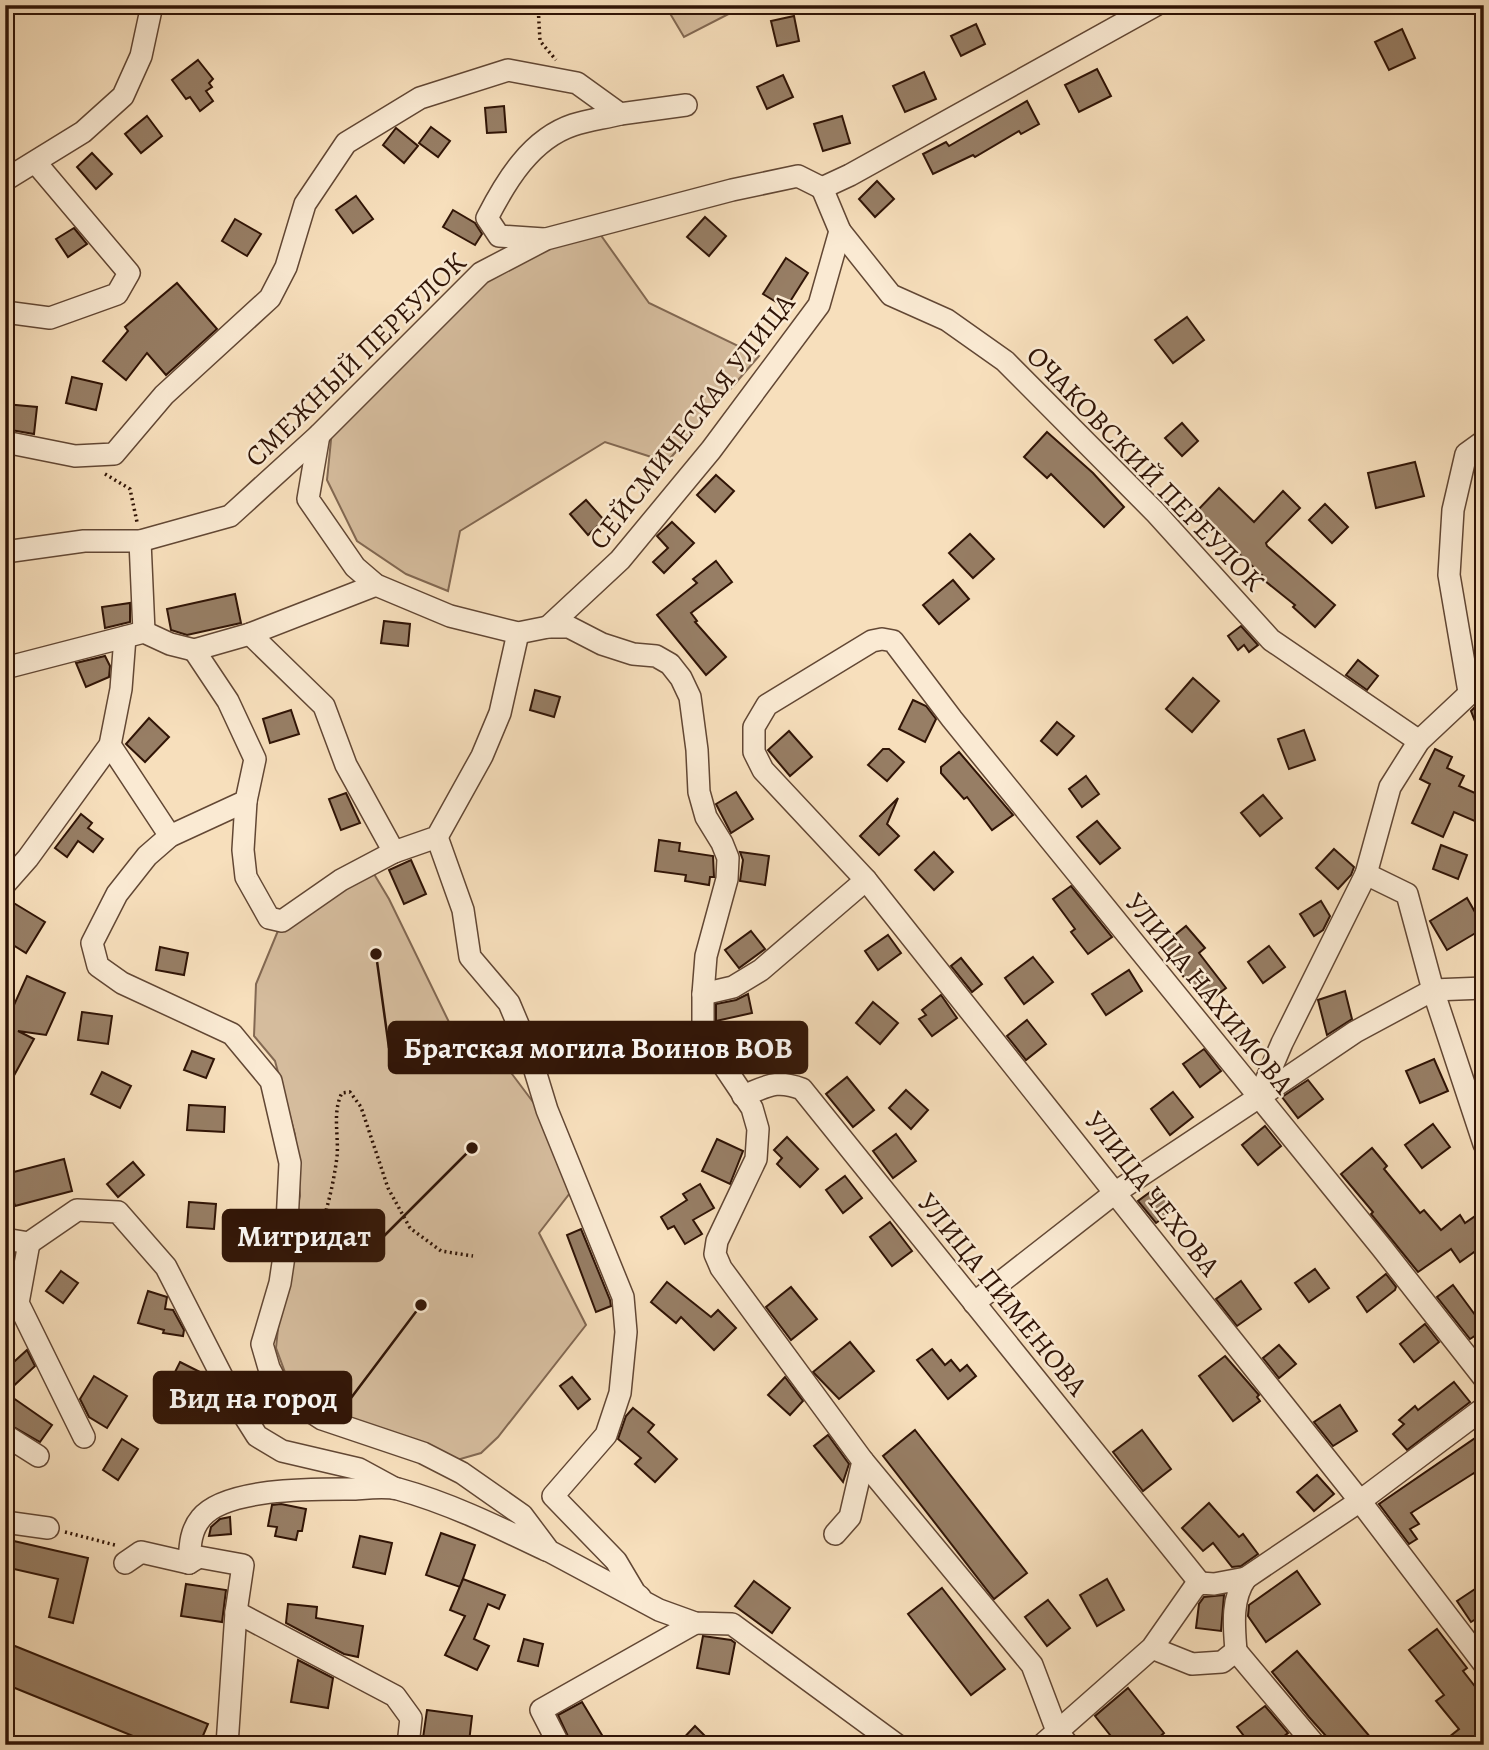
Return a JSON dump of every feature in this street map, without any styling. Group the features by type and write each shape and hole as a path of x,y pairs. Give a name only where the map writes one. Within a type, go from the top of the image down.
{"street":[{"path":"5,180 83,132 123,96 141,56 152,5"},
{"path":"840,231 822,188 862,169 1156,5"},
{"path":"5,442 75,456 114,454 164,395 270,298 286,267 305,204 346,144 419,98 508,70 577,83 620,114"},
{"path":"546,239 499,236 487,218 505,184 537,145 571,126 620,114 686,105"},
{"path":"5,312 50,318 117,294 129,273 36,163"},
{"name":"СМЕЖНЫЙ ПЕРЕУЛОК","path":"5,552 84,541 141,541 230,516 319,435 481,273 546,239 732,190 798,176 822,188"},
{"name":"СЕЙСМИЧЕСКАЯ УЛИЦА","path":"548,627 620,560 711,450 819,305 840,231"},
{"name":"ОЧАКОВСКИЙ ПЕРЕУЛОК","path":"840,231 891,295 947,320 1005,361 1155,512 1271,640 1419,741"},
{"path":"319,435 307,499 355,567 376,585 450,617 518,633 548,627 569,627 612,647 633,654 656,656 670,664 681,678 690,697 699,792 706,817 728,858 727,879 706,956 703,1035 752,1108 758,1129 756,1159 717,1241 715,1254 721,1268 863,1461 1032,1665 1055,1740 1152,1648 1194,1588 1200,1583 1214,1584 1246,1578"},
{"path":"1259,1097 1282,1043 1366,874 1390,787 1419,741 1476,686 1449,575 1453,510 1466,454 1484,441"},
{"path":"8,874 110,745 134,634 141,541"},
{"path":"5,668 134,634 194,650 250,634 376,585"},
{"path":"194,650 228,701 256,759 246,801 243,849 246,877 269,918 282,921 341,880 394,852 437,838 482,756 500,713 518,633"},
{"path":"250,634 324,706 346,765 394,852"},
{"name":"УЛИЦА НАХИМОВА","path":"763,770 754,752 754,727 767,705 872,641 893,641 1484,1378"},
{"path":"110,745 170,836"},
{"name":"УЛИЦА ЧЕХОВА","path":"763,770 866,880 1360,1500 1484,1664"},
{"path":"246,801 170,836 147,856 117,894 92,943 99,966 122,983 232,1034 271,1081 290,1163 286,1243 280,1283 262,1344 269,1368 282,1393 322,1419 424,1453 461,1473 522,1516 549,1551"},
{"path":"437,838 463,910 470,957 509,1003 528,1048 547,1110 624,1297 626,1332 620,1393 606,1435 553,1496 616,1561 635,1593 659,1611"},
{"path":"1366,874 1407,894 1433,990 1484,1144"},
{"path":"703,994 733,987 761,970 866,880"},
{"path":"974,1303 1116,1192 1355,1031 1433,990 1484,988"},
{"name":"УЛИЦА ПИМЕНОВА","path":"743,1096 769,1085 786,1083 802,1089 1200,1583"},
{"path":"84,1437 11,1306 29,1243 76,1210 118,1212 166,1267 233,1398 257,1436 282,1451 359,1469 394,1488 453,1507 549,1551 659,1611 695,1623 732,1624 897,1745"},
{"path":"5,1238 29,1243"},
{"path":"1315,1745 1236,1651 1234,1623 1238,1590 1246,1578 1360,1500 1484,1408"},
{"path":"5,1435 38,1456"},
{"path":"835,1534 850,1517 863,1461"},
{"path":"190,1563 190,1539 202,1517 221,1503 257,1494 316,1489 394,1488"},
{"path":"5,1522 48,1528"},
{"path":"133,1558 190,1563 199,1557 243,1565 236,1612 227,1745"},
{"path":"236,1612 395,1696 411,1718 408,1745"},
{"path":"559,1745 541,1710 695,1623"},
{"path":"1152,1648 1192,1664 1222,1662 1236,1651"}],"path":[{"path":"538,5 540,41 577,83"},
{"path":"75,456 130,489 141,541"},
{"path":"280,1283 302,1264 317,1240 329,1200 337,1155 338,1101 342,1093 350,1092 356,1098 388,1188 410,1228 441,1251 473,1256"},
{"path":"48,1528 133,1558"}],"shaded area":[{"path":"665,5 746,5 684,37"},
{"path":"595,227 649,303 759,356 667,462 605,442 460,531 448,591 406,574 357,541 327,480 332,430 492,273"},
{"path":"371,869 389,899 465,1055 509,1070 542,1114 573,1189 539,1233 586,1325 498,1437 481,1453 457,1460 325,1412 298,1394 286,1375 276,1348 285,1261 300,1196 295,1135 275,1061 254,1036 256,984 282,921"}],"building":[{"path":"794,16 799,41 777,46 771,21"},
{"path":"976,24 985,44 961,56 951,36"},
{"path":"1402,29 1415,58 1389,70 1375,42"},
{"path":"198,60 213,79 209,83 212,87 206,91 213,101 200,111 190,97 186,99 172,80"},
{"path":"1097,69 1111,96 1079,112 1065,85"},
{"path":"924,72 936,99 905,112 893,86"},
{"path":"783,75 793,97 767,109 757,87"},
{"path":"1027,101 1039,124 1021,134 1019,131 975,157 973,155 933,174 923,154 946,142 949,146"},
{"path":"504,106 506,132 487,133 485,108"},
{"path":"147,116 162,136 141,153 125,134"},
{"path":"842,116 850,143 823,151 814,124"},
{"path":"431,127 450,141 438,157 419,143"},
{"path":"396,128 418,146 404,163 383,145"},
{"path":"92,153 112,174 96,189 77,167"},
{"path":"877,181 894,199 875,217 859,199"},
{"path":"356,196 373,219 353,233 336,210"},
{"path":"453,210 475,223 482,234 475,245 443,227"},
{"path":"705,217 726,236 709,256 687,237"},
{"path":"235,219 261,234 247,256 222,241"},
{"path":"74,228 87,244 68,257 56,239"},
{"path":"786,258 808,273 786,308 763,294"},
{"path":"177,283 217,329 166,375 147,353 126,380 103,361 128,331 125,327"},
{"path":"1187,317 1204,340 1173,363 1155,340"},
{"path":"72,377 102,384 96,410 66,403"},
{"path":"5,404 37,407 34,434 5,429"},
{"path":"1182,423 1198,441 1182,456 1165,438"},
{"path":"1047,432 1093,473 1124,507 1104,527 1051,474 1047,478 1024,457"},
{"path":"1415,462 1424,496 1376,508 1368,473"},
{"path":"716,475 734,491 715,512 697,495"},
{"path":"1219,488 1254,522 1283,491 1300,508 1266,543 1335,605 1315,627 1293,607 1295,605 1260,577 1262,575 1195,513"},
{"path":"586,500 604,520 588,535 570,514"},
{"path":"1325,504 1348,527 1332,543 1309,520"},
{"path":"672,522 694,543 664,573 653,562 668,548 657,536"},
{"path":"970,534 994,559 973,578 949,553"},
{"path":"716,561 732,582 691,613 697,621 695,622 726,657 706,675 657,615 697,583 693,579"},
{"path":"953,580 969,599 939,624 923,605"},
{"path":"235,594 241,623 187,635 171,630 167,609"},
{"path":"130,603 130,622 105,628 102,607"},
{"path":"384,621 410,624 408,646 381,643"},
{"path":"1241,626 1258,645 1249,652 1244,645 1238,650 1228,636"},
{"path":"105,656 110,666 109,677 86,687 76,663"},
{"path":"1358,660 1378,676 1367,690 1346,675"},
{"path":"1193,678 1219,701 1192,732 1166,709"},
{"path":"535,690 560,697 554,717 530,710"},
{"path":"1484,698 1484,742 1483,742 1471,711"},
{"path":"913,700 926,706 936,719 925,742 899,729"},
{"path":"291,710 299,734 270,743 263,719"},
{"path":"149,718 169,737 145,762 126,744"},
{"path":"1057,722 1074,736 1057,755 1041,741"},
{"path":"1304,730 1315,760 1289,769 1278,739"},
{"path":"789,731 812,757 790,776 768,750"},
{"path":"883,749 889,749 904,762 887,781 868,765"},
{"path":"1435,749 1452,757 1447,768 1464,776 1459,786 1484,797 1484,825 1454,812 1443,837 1412,823 1430,784 1420,779"},
{"path":"959,752 1013,815 992,830 967,797 964,799 941,773 941,767"},
{"path":"1086,776 1099,794 1082,807 1069,789"},
{"path":"736,792 753,819 731,833 716,804"},
{"path":"346,793 360,823 341,830 329,799"},
{"path":"1263,795 1282,818 1260,836 1241,813"},
{"path":"898,798 887,824 899,836 879,855 860,836"},
{"path":"81,814 92,823 88,828 103,839 93,852 78,841 67,857 55,848"},
{"path":"1097,821 1120,848 1100,864 1077,837"},
{"path":"659,840 680,843 679,851 713,856 714,877 710,877 709,885 685,881 686,875 655,871"},
{"path":"1441,845 1467,855 1458,879 1433,869"},
{"path":"1334,849 1354,867 1351,875 1338,889 1316,868"},
{"path":"740,852 769,856 765,885 740,881 743,860"},
{"path":"934,852 953,872 934,890 915,870"},
{"path":"411,860 426,894 404,904 389,870"},
{"path":"1071,886 1112,937 1088,954 1071,932 1075,929 1053,899"},
{"path":"1467,898 1484,928 1447,950 1430,921"},
{"path":"1321,901 1330,916 1323,930 1314,936 1300,914"},
{"path":"12,902 45,922 26,953 5,940 5,913"},
{"path":"1186,926 1205,948 1199,953 1226,988 1205,1004 1160,947"},
{"path":"751,931 765,949 739,968 725,950"},
{"path":"888,935 901,953 878,970 865,951"},
{"path":"1269,946 1285,967 1263,983 1248,962"},
{"path":"160,947 188,953 184,975 156,970"},
{"path":"1033,957 1053,982 1024,1004 1005,978"},
{"path":"961,958 982,984 972,992 951,966"},
{"path":"1129,970 1142,991 1106,1015 1092,994"},
{"path":"27,976 65,993 46,1035 18,1031 34,1039 5,1092 5,1025"},
{"path":"1345,991 1352,1019 1327,1035 1318,1000"},
{"path":"748,994 752,1013 716,1021 716,1004 736,1000"},
{"path":"941,995 957,1018 932,1036 919,1019 926,1015 922,1010"},
{"path":"873,1002 898,1023 880,1044 856,1023"},
{"path":"82,1012 112,1016 108,1044 78,1040"},
{"path":"1027,1020 1046,1044 1026,1060 1007,1036"},
{"path":"1204,1049 1221,1071 1200,1087 1183,1064"},
{"path":"192,1051 214,1059 206,1078 184,1070"},
{"path":"1434,1059 1448,1091 1420,1103 1406,1071"},
{"path":"102,1072 131,1086 120,1108 91,1094"},
{"path":"847,1077 874,1110 853,1127 826,1094"},
{"path":"1308,1080 1323,1099 1298,1118 1282,1097"},
{"path":"906,1090 928,1110 911,1129 889,1108"},
{"path":"1173,1092 1193,1117 1170,1135 1151,1109"},
{"path":"189,1105 225,1107 224,1132 187,1130"},
{"path":"1433,1124 1450,1147 1422,1168 1405,1145"},
{"path":"1265,1126 1281,1146 1258,1165 1242,1145"},
{"path":"896,1134 916,1161 893,1178 873,1151"},
{"path":"787,1137 818,1169 800,1187 777,1164 782,1158 774,1150"},
{"path":"717,1139 743,1151 730,1184 702,1171"},
{"path":"1372,1148 1387,1166 1384,1169 1420,1213 1424,1210 1441,1230 1460,1215 1465,1223 1484,1210 1484,1245 1460,1262 1451,1249 1418,1272 1341,1174"},
{"path":"64,1159 72,1191 15,1206 6,1174"},
{"path":"133,1162 144,1175 118,1197 107,1184"},
{"path":"845,1176 862,1198 843,1213 826,1190"},
{"path":"700,1184 714,1208 693,1220 702,1234 685,1244 674,1226 668,1229 661,1217 687,1200 683,1194"},
{"path":"1157,1187 1174,1210 1156,1223 1138,1201"},
{"path":"189,1202 216,1204 214,1229 187,1227"},
{"path":"890,1222 912,1251 892,1266 870,1237"},
{"path":"581,1229 610,1300 611,1306 596,1312 567,1235"},
{"path":"1315,1269 1329,1288 1309,1302 1295,1283"},
{"path":"61,1271 78,1283 63,1303 46,1291"},
{"path":"1386,1274 1396,1287 1395,1290 1367,1312 1357,1297"},
{"path":"1241,1281 1261,1309 1237,1326 1216,1299"},
{"path":"667,1282 711,1317 718,1310 736,1328 714,1350 681,1317 676,1323 651,1302"},
{"path":"1453,1285 1484,1327 1484,1330 1470,1339 1437,1297"},
{"path":"791,1287 817,1319 791,1340 766,1307"},
{"path":"148,1291 167,1297 165,1309 173,1310 184,1330 183,1336 163,1333 164,1330 138,1323"},
{"path":"1425,1324 1439,1342 1414,1362 1400,1344"},
{"path":"850,1342 874,1371 839,1399 813,1372"},
{"path":"1279,1345 1296,1364 1279,1378 1263,1358"},
{"path":"932,1349 945,1365 951,1360 960,1371 967,1365 976,1376 948,1399 917,1360"},
{"path":"27,1350 35,1366 6,1393 52,1425 40,1442 5,1422 5,1370"},
{"path":"1225,1356 1259,1395 1257,1397 1260,1401 1233,1421 1199,1376"},
{"path":"180,1362 200,1372 180,1413 160,1402"},
{"path":"94,1376 127,1396 107,1428 89,1417 80,1399"},
{"path":"572,1377 590,1399 578,1409 560,1386"},
{"path":"785,1377 803,1401 790,1415 768,1395"},
{"path":"1454,1382 1470,1402 1407,1450 1393,1434 1404,1424 1399,1420 1415,1406 1418,1410"},
{"path":"1340,1405 1357,1431 1333,1446 1314,1422"},
{"path":"633,1408 654,1425 648,1432 677,1459 655,1482 635,1464 641,1458 618,1439 626,1416"},
{"path":"915,1430 1027,1573 994,1599 883,1456"},
{"path":"1142,1430 1171,1469 1143,1491 1113,1452"},
{"path":"1484,1432 1484,1488 1474,1473 1411,1513 1419,1524 1410,1529 1417,1539 1409,1544 1379,1504"},
{"path":"828,1435 849,1464 843,1482 814,1446"},
{"path":"122,1439 138,1449 118,1480 103,1470"},
{"path":"1317,1475 1334,1494 1314,1511 1297,1492"},
{"path":"1209,1503 1239,1537 1243,1534 1258,1554 1241,1566 1232,1567 1213,1543 1203,1551 1182,1528"},
{"path":"272,1505 306,1509 302,1531 298,1531 296,1540 275,1536 277,1527 268,1526"},
{"path":"230,1517 231,1534 209,1536 211,1527 220,1519"},
{"path":"441,1533 475,1545 460,1587 426,1575"},
{"path":"360,1536 392,1543 385,1574 353,1567"},
{"path":"5,1539 88,1558 73,1623 49,1617 58,1579 5,1567"},
{"path":"1297,1571 1320,1604 1266,1642 1248,1616 1249,1605"},
{"path":"463,1579 505,1595 499,1609 488,1604 474,1639 489,1646 477,1670 445,1655 465,1616 450,1610"},
{"path":"1107,1579 1124,1610 1097,1626 1080,1595"},
{"path":"754,1581 790,1608 772,1633 735,1606"},
{"path":"1484,1583 1484,1614 1471,1622 1457,1601"},
{"path":"186,1584 226,1590 222,1622 181,1616"},
{"path":"942,1588 1005,1669 971,1695 908,1614"},
{"path":"1224,1595 1221,1631 1196,1628 1199,1604 1204,1597"},
{"path":"1048,1600 1070,1628 1047,1646 1025,1617"},
{"path":"288,1604 317,1607 316,1618 363,1626 358,1657 344,1654 286,1623"},
{"path":"1437,1629 1467,1668 1463,1671 1484,1698 1484,1745 1439,1745 1459,1729 1436,1701 1444,1695 1409,1650"},
{"path":"703,1636 735,1643 729,1674 697,1668"},
{"path":"524,1639 543,1644 538,1666 518,1661"},
{"path":"5,1642 208,1724 199,1745 155,1745 5,1684"},
{"path":"1297,1651 1377,1745 1334,1745 1309,1717 1272,1672"},
{"path":"298,1660 333,1678 328,1708 291,1702"},
{"path":"1128,1688 1164,1733 1150,1745 1118,1745 1095,1716"},
{"path":"582,1702 608,1745 572,1745 558,1715"},
{"path":"1265,1706 1288,1733 1273,1745 1251,1745 1237,1727"},
{"path":"427,1710 472,1716 469,1742 441,1738 440,1745 422,1745"},
{"path":"695,1726 714,1745 677,1745"}],"place":[{"name":"Братская могила Воинов ВОВ","path":"376,954"},
{"name":"Митридат","path":"472,1148"},
{"name":"Вид на город","path":"421,1305"}]}
